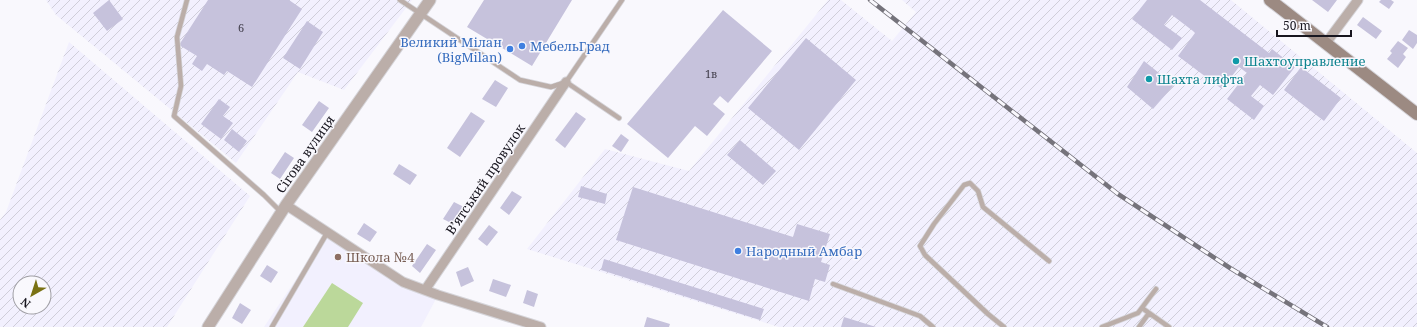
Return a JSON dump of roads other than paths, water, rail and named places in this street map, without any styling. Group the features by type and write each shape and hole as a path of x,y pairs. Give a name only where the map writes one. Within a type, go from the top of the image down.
{"main road":[{"path":"1270,0 1417,114"}],"street":[{"name":"Сігова вулиця","path":"208,327 283,208 430,0"},
{"path":"1326,43 1358,0"},
{"name":"В’ятський провулок","path":"425,290 566,82"},
{"path":"283,208 327,233 403,282 541,327"}],"lane":[{"path":"187,0 177,37 181,86 174,116 264,195 283,208"},
{"path":"400,0 420,15 520,80 551,87 566,82 622,0"},
{"path":"566,82 619,118"},
{"path":"1004,327 925,255 920,246 934,224 964,185 970,184 978,191 983,207 1049,261"},
{"path":"272,327 327,233"},
{"path":"833,284 920,316 933,327"},
{"path":"1102,327 1138,314 1156,289"},
{"path":"1142,308 1169,327"},
{"path":"1139,327 1149,313"}],"railway":[{"path":"870,0 1118,194 1230,268 1327,327"}],"place":[{"name":"МебельГрад","path":"522,46"},
{"name":"Великий Мілан (BigMilan)","path":"510,49"},
{"name":"Шахтоуправление","path":"1236,61"},
{"name":"Шахта лифта","path":"1149,79"},
{"name":"Народный Амбар","path":"738,251"},
{"name":"Школа №4","path":"338,257"}]}
